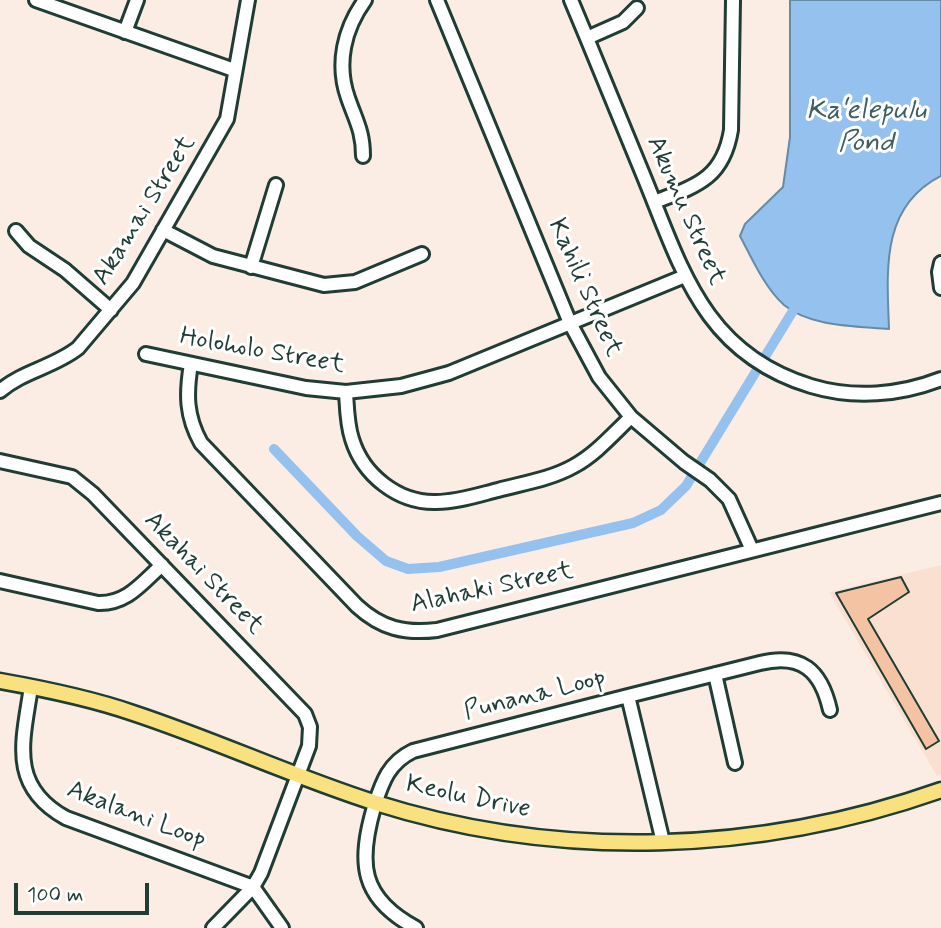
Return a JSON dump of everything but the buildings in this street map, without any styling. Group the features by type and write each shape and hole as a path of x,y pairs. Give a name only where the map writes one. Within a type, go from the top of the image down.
{"main road":[{"name":"Keolu Drive","path":"0,681 74,695 134,713 375,803 431,818 517,835 581,841 663,842 746,837 803,828 902,804 941,790"}],"street":[{"path":"36,0 234,70"},
{"path":"125,32 137,0"},
{"name":"Akamai Street","path":"0,391 21,375 69,356 133,283 227,119 248,0"},
{"path":"363,156 363,136 347,97 342,66 348,31 365,0"},
{"name":"Kahili Street","path":"437,0 570,323 599,377 631,417 684,462 710,480 729,499 752,550"},
{"name":"Akumu Street","path":"571,0 685,276 712,320 741,351 792,380 820,389 861,394 911,389 941,379"},
{"path":"654,202 699,184 717,168 728,148 731,130 733,0"},
{"path":"587,38 623,22 637,8"},
{"path":"251,267 276,184"},
{"path":"163,230 213,256 309,282 338,285 366,278 422,254"},
{"path":"16,231 29,246 65,270 111,310"},
{"path":"941,263 941,288"},
{"name":"Holoholo Street","path":"146,354 306,388 346,392 401,386 449,373 685,276"},
{"name":"Alahaki Street","path":"191,364 186,401 193,429 201,443 357,606 370,618 398,631 437,630 941,503"},
{"path":"346,392 352,442 364,464 388,488 404,496 435,502 455,500 555,476 589,456 631,417"},
{"name":"Akahai Street","path":"0,461 72,477 93,494 275,680 305,714 310,727 310,738 299,775"},
{"path":"0,581 98,603 110,603 129,596 162,565"},
{"path":"628,696 777,659 788,660 810,669 825,690 830,710"},
{"path":"715,674 735,762"},
{"name":"Akalani Loop","path":"32,687 22,751 23,766 31,787 51,810 66,818 253,887"},
{"name":"Punana Loop","path":"416,928 400,919 385,905 366,873 364,844 375,803 388,771 402,756 413,751 628,696 663,842"},
{"path":"213,928 253,887 261,873 299,775"},
{"path":"253,887 282,928"}],"shaded area":[{"path":"941,565 941,774 937,776 829,592"}],"water":[{"name":"Kaʻelepulu Pond","path":"790,0 941,0 941,176 921,189 907,205 897,223 888,263 889,329 834,324 807,318 795,312 784,305 771,290 740,236 745,224 783,187 790,137"}],"waterway":[{"path":"274,449 357,536 386,561 408,569 439,567 633,523 661,510 686,486 799,301"}]}
